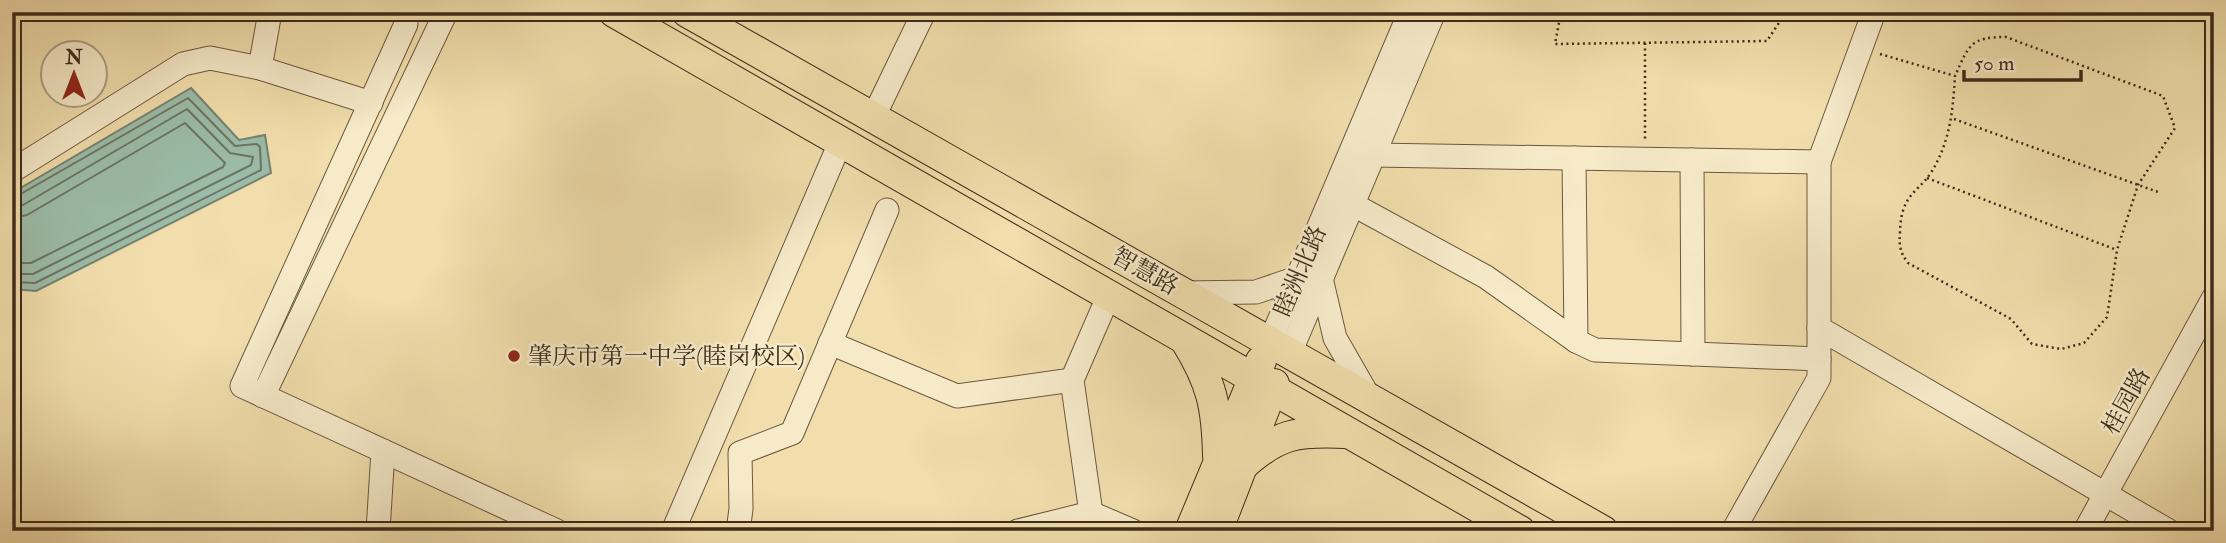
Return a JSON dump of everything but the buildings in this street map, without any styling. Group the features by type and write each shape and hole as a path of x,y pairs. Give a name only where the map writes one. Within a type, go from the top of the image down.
{"main road":[{"name":"智慧路","path":"614,12 840,144 1520,531"},
{"name":"智慧路","path":"687,12 1603,531"},
{"path":"790,115 801,110 810,96 809,82"},
{"path":"1186,341 1204,371 1213,395 1229,466 1286,435 1348,433"},
{"name":"睦洲北路","path":"1190,531 1229,466 1280,347"},
{"name":"睦洲北路","path":"1217,531 1229,466"}],"street":[{"path":"260,68 270,12"},
{"path":"873,118 923,12"},
{"name":"睦洲北路","path":"1280,347 1297,278 1410,12"},
{"name":"睦洲北路","path":"1280,347 1321,278 1434,12"},
{"path":"1733,531 1819,378 1819,162 1874,12"},
{"path":"252,391 446,13"},
{"path":"252,391 407,16"},
{"path":"12,171 183,64 210,58 260,68 371,103"},
{"path":"673,531 840,144"},
{"path":"1373,155 1819,162"},
{"path":"1574,158 1576,341"},
{"path":"1692,160 1693,354"},
{"path":"1352,204 1486,277 1576,341 1595,350 1819,359"},
{"path":"738,531 741,509 740,453 792,433 887,210"},
{"path":"1183,293 1256,292 1297,278"},
{"path":"1321,278 1335,338 1370,398"},
{"path":"1091,513 1072,380 1108,297"},
{"name":"桂园路","path":"2085,531 2214,297"},
{"path":"1819,328 2169,531"},
{"path":"830,343 957,396 1072,380"},
{"path":"252,391 557,531"},
{"path":"378,531 383,451"},
{"path":"1018,531 1091,513 1133,531"}],"path":[{"path":"1561,12 1555,44 1767,41 1786,12"},
{"path":"1984,37 2006,37 2163,96 2175,128 2138,186 2117,250 2107,317 2084,343 2060,349 2032,344 2011,318 1908,263 1899,250 1900,213 1907,198 1936,164 1953,119 1955,76 1969,45 1984,37"},
{"path":"1645,43 1645,159"},
{"path":"1860,49 1955,76"},
{"path":"1953,119 2158,192"},
{"path":"1925,178 2117,250"}],"water":[{"path":"191,88 239,140 265,135 271,173 36,291 12,289 12,193"}],"place":[{"name":"肇庆市第一中学(睦岗校区)","path":"514,356"}]}
